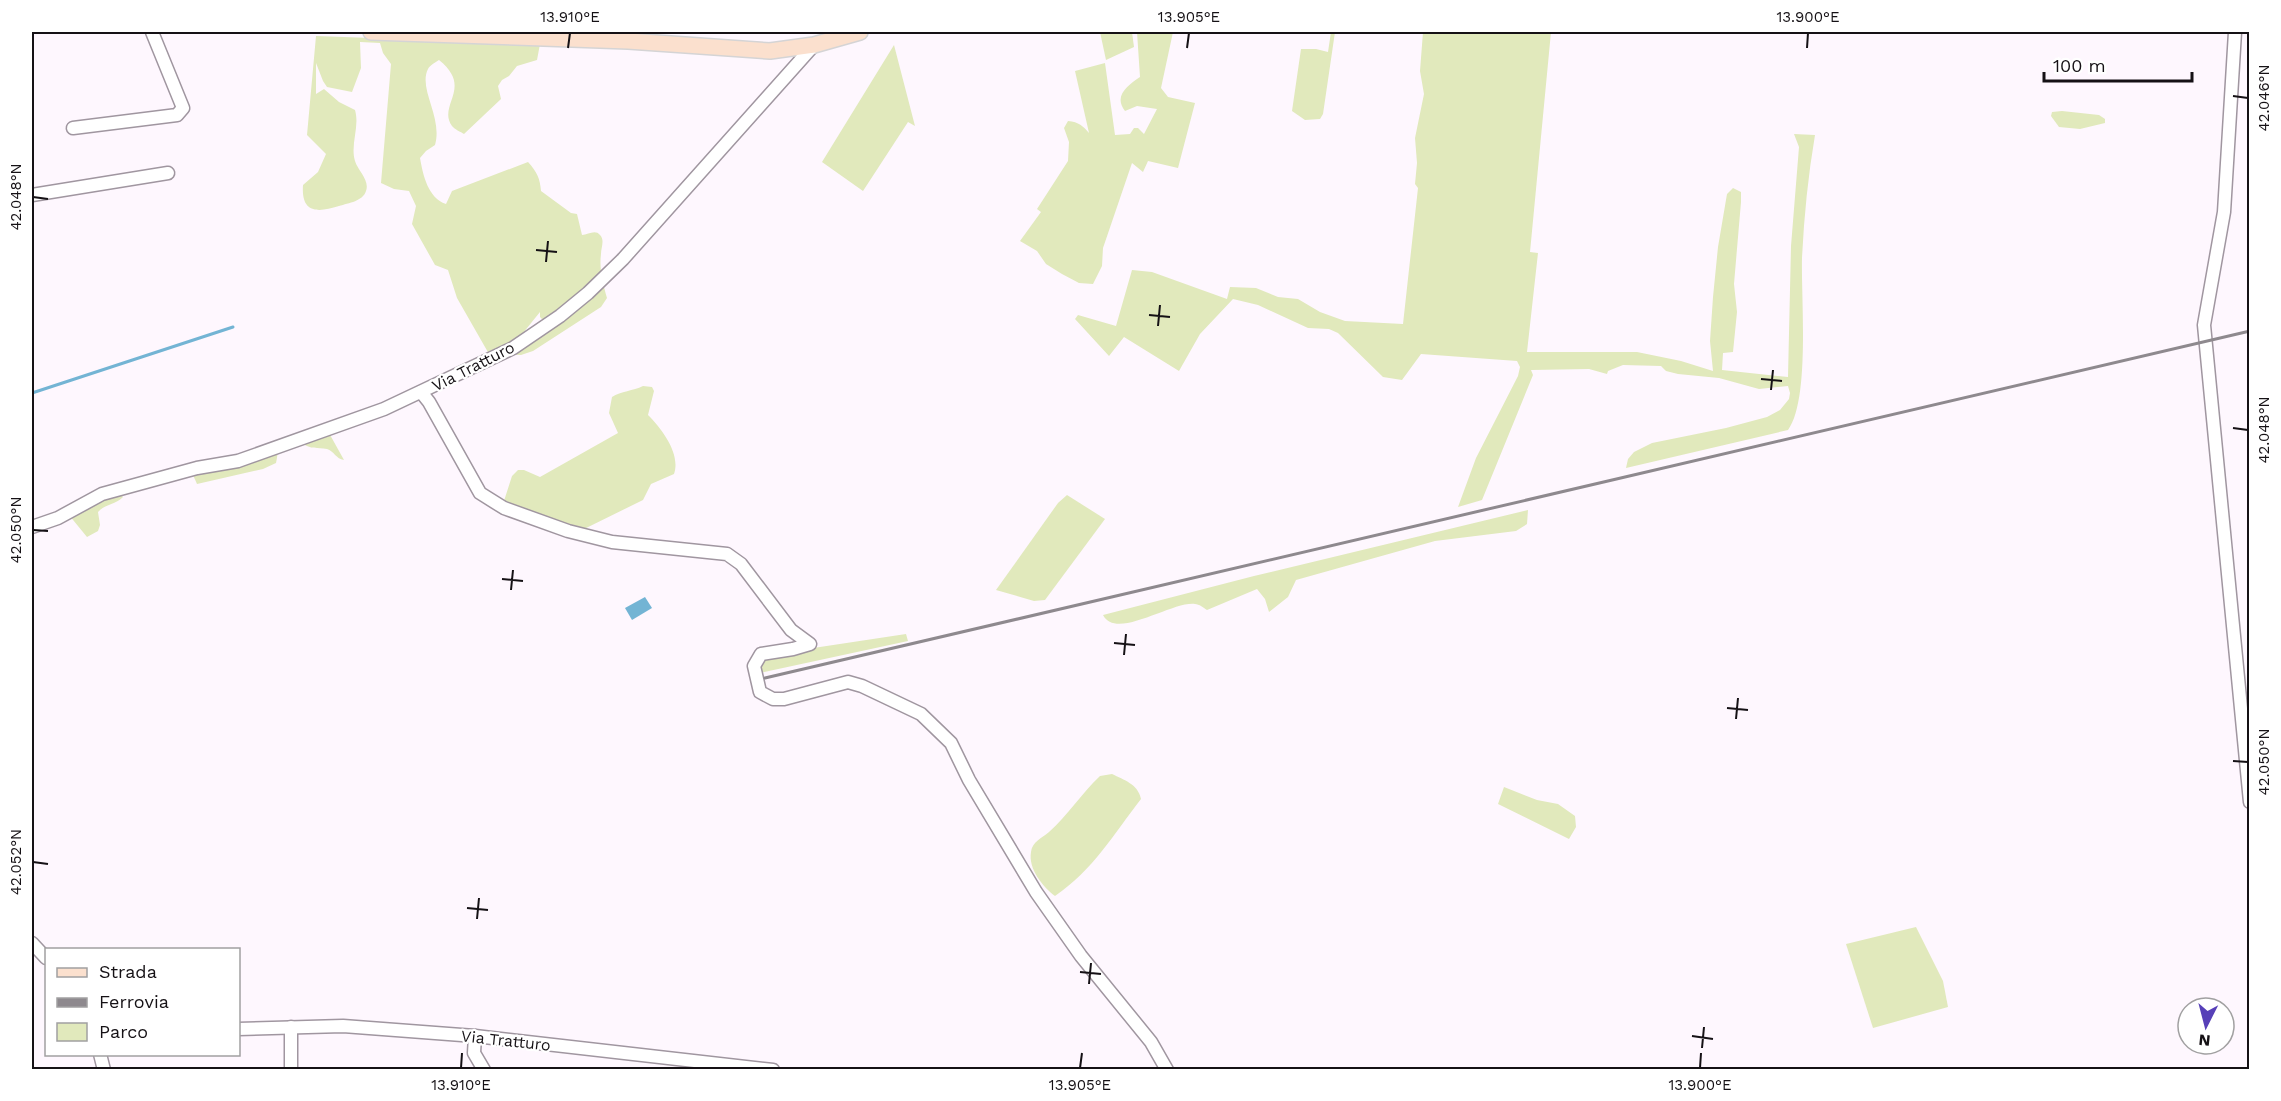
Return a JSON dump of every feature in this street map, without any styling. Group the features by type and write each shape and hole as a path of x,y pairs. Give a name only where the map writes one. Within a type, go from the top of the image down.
{"main road":[{"path":"371,32 628,41 770,51 860,32"}],"street":[{"path":"73,128 177,115 183,108 152,32"},
{"path":"2235,32 2224,212 2204,325 2250,802"},
{"name":"Via Tratturo","path":"32,527 58,518 102,494 197,468 238,461 384,409 513,348 560,316 623,259 823,40"},
{"path":"32,195 168,173"},
{"path":"421,392 429,402 480,493 504,508 568,531 612,542 727,554 741,564 791,630 810,644 761,654 754,666 760,692 773,699 784,699 848,682 862,686 921,714 951,743 969,780 1036,892 1081,956 1151,1042 1167,1070"},
{"path":"32,943 45,957"},
{"path":"291,1026 291,1070"},
{"name":"Via Tratturo","path":"240,1029 343,1026 475,1036 773,1070"},
{"path":"475,1036 474,1053 484,1070"}],"green space":[{"path":"1100,32 1132,32 1134,47 1106,60"},
{"path":"1137,32 1173,32 1161,88 1168,97 1195,103 1178,168 1148,161 1143,172 1132,163 1103,248 1102,266 1093,284 1079,283 1046,264 1037,251 1020,241 1041,212 1037,209 1068,161 1069,142 1064,128 1068,121 1075,122 1089,133 1075,71 1105,63 1115,135 1130,134 1134,128 1138,128 1144,134 1157,109 1137,106 1125,111 1121,100 1127,87 1140,77"},
{"path":"1331,32 1335,32 1323,114 1320,119 1305,120 1292,111 1301,49 1328,52"},
{"path":"1423,32 1551,32 1530,252 1538,253 1527,352 1637,352 1681,361 1713,371 1710,341 1718,247 1727,194 1733,188 1741,192 1734,284 1737,312 1733,352 1723,353 1722,370 1788,377 1791,246 1799,147 1794,134 1815,135 1808,181 1802,258 1802,373 1795,416 1788,430 1626,468 1628,459 1634,452 1652,443 1767,417 1780,410 1789,399 1788,386 1759,389 1719,378 1678,374 1666,371 1661,366 1623,365 1608,371 1607,374 1589,369 1531,370 1533,375 1482,500 1458,507 1476,458 1518,376 1520,367 1517,361 1421,354 1402,380 1383,377 1338,333 1329,329 1308,328 1258,305 1233,299 1200,334 1179,371 1124,337 1109,356 1075,319 1078,315 1116,326 1132,270 1152,272 1227,299 1230,287 1256,288 1278,297 1298,299 1320,312 1345,321 1403,324 1418,188 1415,184 1417,163 1415,138 1424,94 1420,71"},
{"path":"316,36 540,44 537,60 517,66 509,76 502,80 498,86 501,99 464,134 453,127 449,118 455,88 454,79 439,60 430,66 426,85 437,135 435,145 420,158 423,172 427,185 435,197 446,204 452,191 528,162 538,175 541,191 571,213 577,214 582,235 596,232 601,237 603,242 601,271 607,298 601,307 533,351 521,355 489,354 457,298 448,270 435,265 412,224 416,206 409,191 394,189 381,183 391,64 383,53 380,43 360,42 361,68 352,92 327,87 316,63 316,94 324,89 339,102 355,110 354,155 356,165 367,187 362,197 351,203 324,210 312,209 308,206 303,194 303,185 318,172 326,154 307,135","holes":["540,312 540,317 550,327 528,341 523,333"]},
{"path":"894,45 915,126 908,122 863,191 822,162"},
{"path":"2052,112 2099,115 2105,119 2105,123 2080,129 2059,127 2051,116"},
{"path":"643,386 652,387 654,391 648,415 659,427 673,450 674,474 651,484 643,500 578,532 503,504 512,476 518,470 524,470 540,477 618,433 609,413 612,397"},
{"path":"329,433 344,460 327,449 302,443"},
{"path":"278,452 276,463 263,469 197,484 193,475"},
{"path":"121,495 123,497 120,500 98,512 100,525 98,531 87,537 69,515 104,498"},
{"path":"1067,495 1105,519 1045,600 1034,601 996,590 1058,503"},
{"path":"1528,510 1527,524 1516,531 1435,541 1296,580 1288,597 1269,612 1265,599 1257,589 1207,610 1197,604 1185,605 1120,624 1110,622 1103,615 1254,576"},
{"path":"906,634 908,641 760,673 761,656"},
{"path":"1112,774 1134,786 1141,799 1092,863 1055,896 1041,883 1034,871 1031,858 1032,849 1035,843 1049,832 1100,776"},
{"path":"1504,787 1537,800 1558,804 1575,816 1576,827 1569,839 1498,804"},
{"path":"1916,927 1943,981 1948,1007 1873,1028 1846,944"}],"water":[{"path":"645,597 652,608 632,620 625,608"}],"waterway":[{"path":"32,393 233,327"}],"railway":[{"path":"765,678 1508,507 2250,331"}]}
